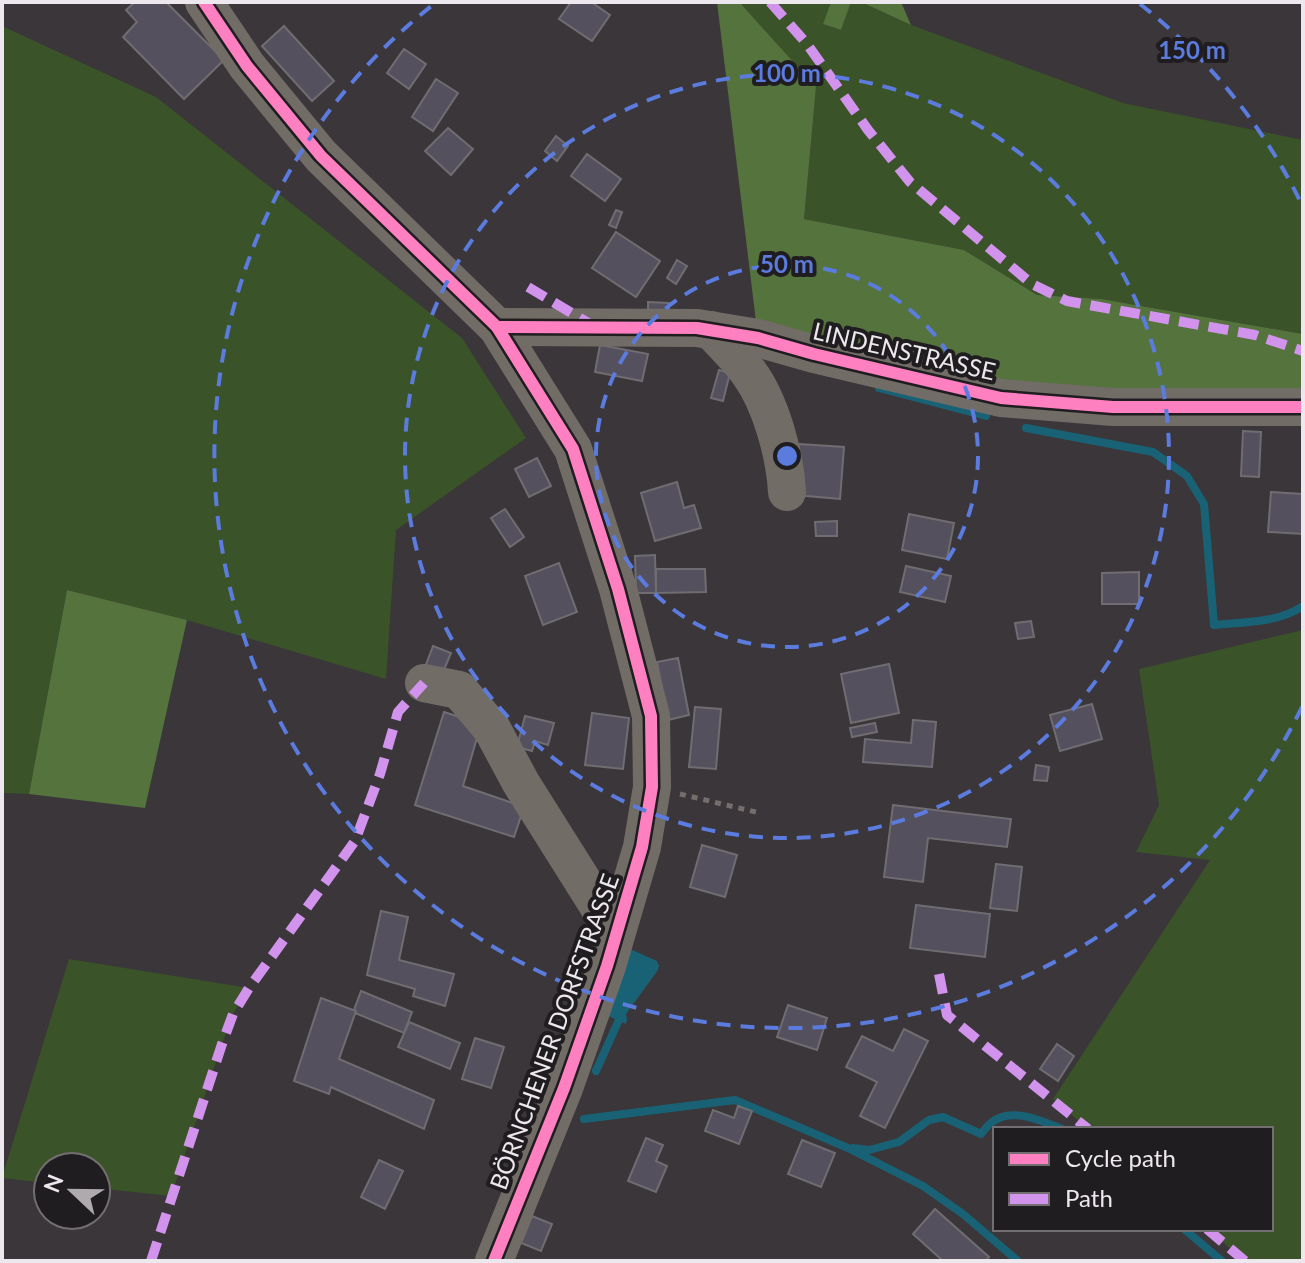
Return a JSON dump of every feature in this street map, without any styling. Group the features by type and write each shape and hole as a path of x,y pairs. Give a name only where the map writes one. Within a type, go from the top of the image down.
{"street":[{"name":"BÖRNCHENER DORFSTRASSE","path":"204,2 247,66 321,156 497,327 573,449 618,589 651,716 652,787 642,847 607,966 564,1088 494,1261"},
{"name":"LINDENSTRASSE","path":"497,327 711,330 758,338 1001,398 1113,407 1303,407"},
{"path":"711,330 748,372 767,402 786,474 787,492"},
{"path":"424,683 459,690 492,729 521,783 616,934"}],"path":[{"path":"652,787 760,813"}],"green space":[{"path":"717,2 742,2 816,87 804,219 964,250 1037,295 1101,299 1303,334 1303,407 1113,407 758,338"},
{"path":"742,2 831,2 823,24 841,30 851,2 861,2 911,25 1123,103 1303,140 1303,334 1101,299 1037,295 964,250 804,219 816,87"},
{"path":"831,2 851,2 841,30 823,24"},
{"path":"861,2 901,2 911,25"},
{"path":"2,26 156,97 462,338 526,438 396,530 386,679 187,620 67,590 29,794 2,793"},
{"path":"67,590 187,620 145,808 29,794"},
{"path":"1303,630 1303,1261 1245,1261 1209,1231 1273,1231 1273,1127 1086,1127 1053,1099 1210,860 1136,852 1159,805 1139,669"},
{"path":"69,959 249,988 233,1014 171,1196 112,1190 112,1151 32,1151 32,1181 2,1178"}],"water":[{"path":"630,949 657,961 659,966 626,1014 626,1024 606,1015"}],"building":[{"path":"135,2 166,2 224,60 184,99 123,37 137,22 126,10"},
{"path":"571,2 591,2 610,15 592,41 559,19"},
{"path":"284,26 334,81 312,101 262,46"},
{"path":"404,49 426,64 409,89 387,73"},
{"path":"436,79 458,93 433,131 412,117"},
{"path":"448,128 473,149 451,175 425,151"},
{"path":"556,136 568,146 557,161 545,151"},
{"path":"587,154 621,179 605,201 571,176"},
{"path":"616,210 622,212 616,228 609,225"},
{"path":"616,232 660,261 636,297 592,268"},
{"path":"677,260 687,266 676,284 667,278"},
{"path":"648,302 669,303 669,314 648,314"},
{"path":"600,345 648,354 642,381 595,372"},
{"path":"719,370 730,373 723,401 711,398"},
{"path":"1243,431 1261,432 1259,477 1241,476"},
{"path":"799,444 844,447 840,499 795,495"},
{"path":"537,458 551,486 529,497 515,469"},
{"path":"677,482 684,508 694,505 701,528 655,541 641,493"},
{"path":"1271,492 1303,494 1303,534 1268,532"},
{"path":"505,509 524,537 510,547 491,518"},
{"path":"909,514 954,523 947,559 902,550"},
{"path":"837,521 837,536 816,536 815,522"},
{"path":"655,555 656,593 636,593 635,556"},
{"path":"559,563 577,612 543,625 525,576"},
{"path":"906,566 951,576 945,602 900,592"},
{"path":"656,569 705,569 706,592 656,593"},
{"path":"1139,572 1139,604 1102,604 1102,573"},
{"path":"1031,621 1034,637 1018,639 1015,623"},
{"path":"433,646 451,653 439,682 422,675"},
{"path":"678,658 689,715 668,720 657,662"},
{"path":"889,664 899,713 851,723 841,674"},
{"path":"1092,704 1102,739 1060,751 1050,715"},
{"path":"695,707 721,709 716,769 689,767"},
{"path":"444,712 481,724 463,786 524,807 514,837 415,805"},
{"path":"592,713 629,718 623,769 585,765"},
{"path":"525,716 554,723 548,745 535,741 532,751 517,747"},
{"path":"913,720 936,722 932,767 863,762 865,739 911,743"},
{"path":"875,723 877,732 852,737 850,728"},
{"path":"1036,765 1049,767 1047,781 1034,780"},
{"path":"893,805 1011,819 1007,847 928,838 923,882 884,877"},
{"path":"702,845 737,855 725,897 690,887"},
{"path":"996,864 1022,867 1017,911 990,908"},
{"path":"916,905 990,914 985,957 910,948"},
{"path":"381,911 408,917 399,960 454,974 445,1006 413,996 415,989 367,975"},
{"path":"361,991 412,1012 404,1033 355,1013"},
{"path":"321,998 356,1011 339,1059 434,1100 424,1129 331,1087 329,1094 294,1081"},
{"path":"788,1005 827,1018 817,1050 777,1037"},
{"path":"409,1022 460,1043 450,1069 398,1047"},
{"path":"904,1029 928,1041 885,1128 860,1116 877,1082 846,1067 862,1036 893,1051"},
{"path":"475,1038 504,1047 491,1088 462,1079"},
{"path":"1057,1044 1074,1056 1058,1081 1040,1069"},
{"path":"738,1106 752,1111 739,1144 705,1131 713,1110 734,1118"},
{"path":"646,1138 663,1145 656,1161 667,1166 656,1192 628,1181"},
{"path":"802,1140 835,1153 821,1187 788,1174"},
{"path":"379,1160 403,1171 385,1209 361,1197"},
{"path":"935,1209 989,1257 986,1261 943,1261 913,1234"},
{"path":"532,1216 552,1224 541,1251 521,1243"}],"waterway":[{"path":"879,388 986,416"},
{"path":"1026,428 1153,452 1187,476 1204,504 1214,625 1272,619 1303,606"},
{"path":"596,1071 622,1013"},
{"path":"584,1119 735,1100 848,1148 923,1186 963,1214 1018,1261"},
{"path":"853,1148 869,1150 899,1142 929,1120 943,1117 981,1134 993,1121 1011,1115 1057,1127"},
{"path":"1186,1231 1222,1261"}],"marked path":[{"path":"770,2 807,44 868,130 910,182 1032,284 1067,301 1255,335 1303,351"},
{"path":"528,287 590,324"},
{"path":"151,1261 233,1014 355,841 380,774 398,712 424,683"},
{"path":"939,974 947,1015 1086,1127"},
{"path":"1209,1231 1245,1261"}],"cycle path":[{"path":"204,2 247,66 321,156 497,327 573,449 618,589 651,716 652,787 642,847 607,966 564,1088 494,1261"},
{"path":"497,327 697,328 758,338 1001,398 1113,407 1303,407"}]}
